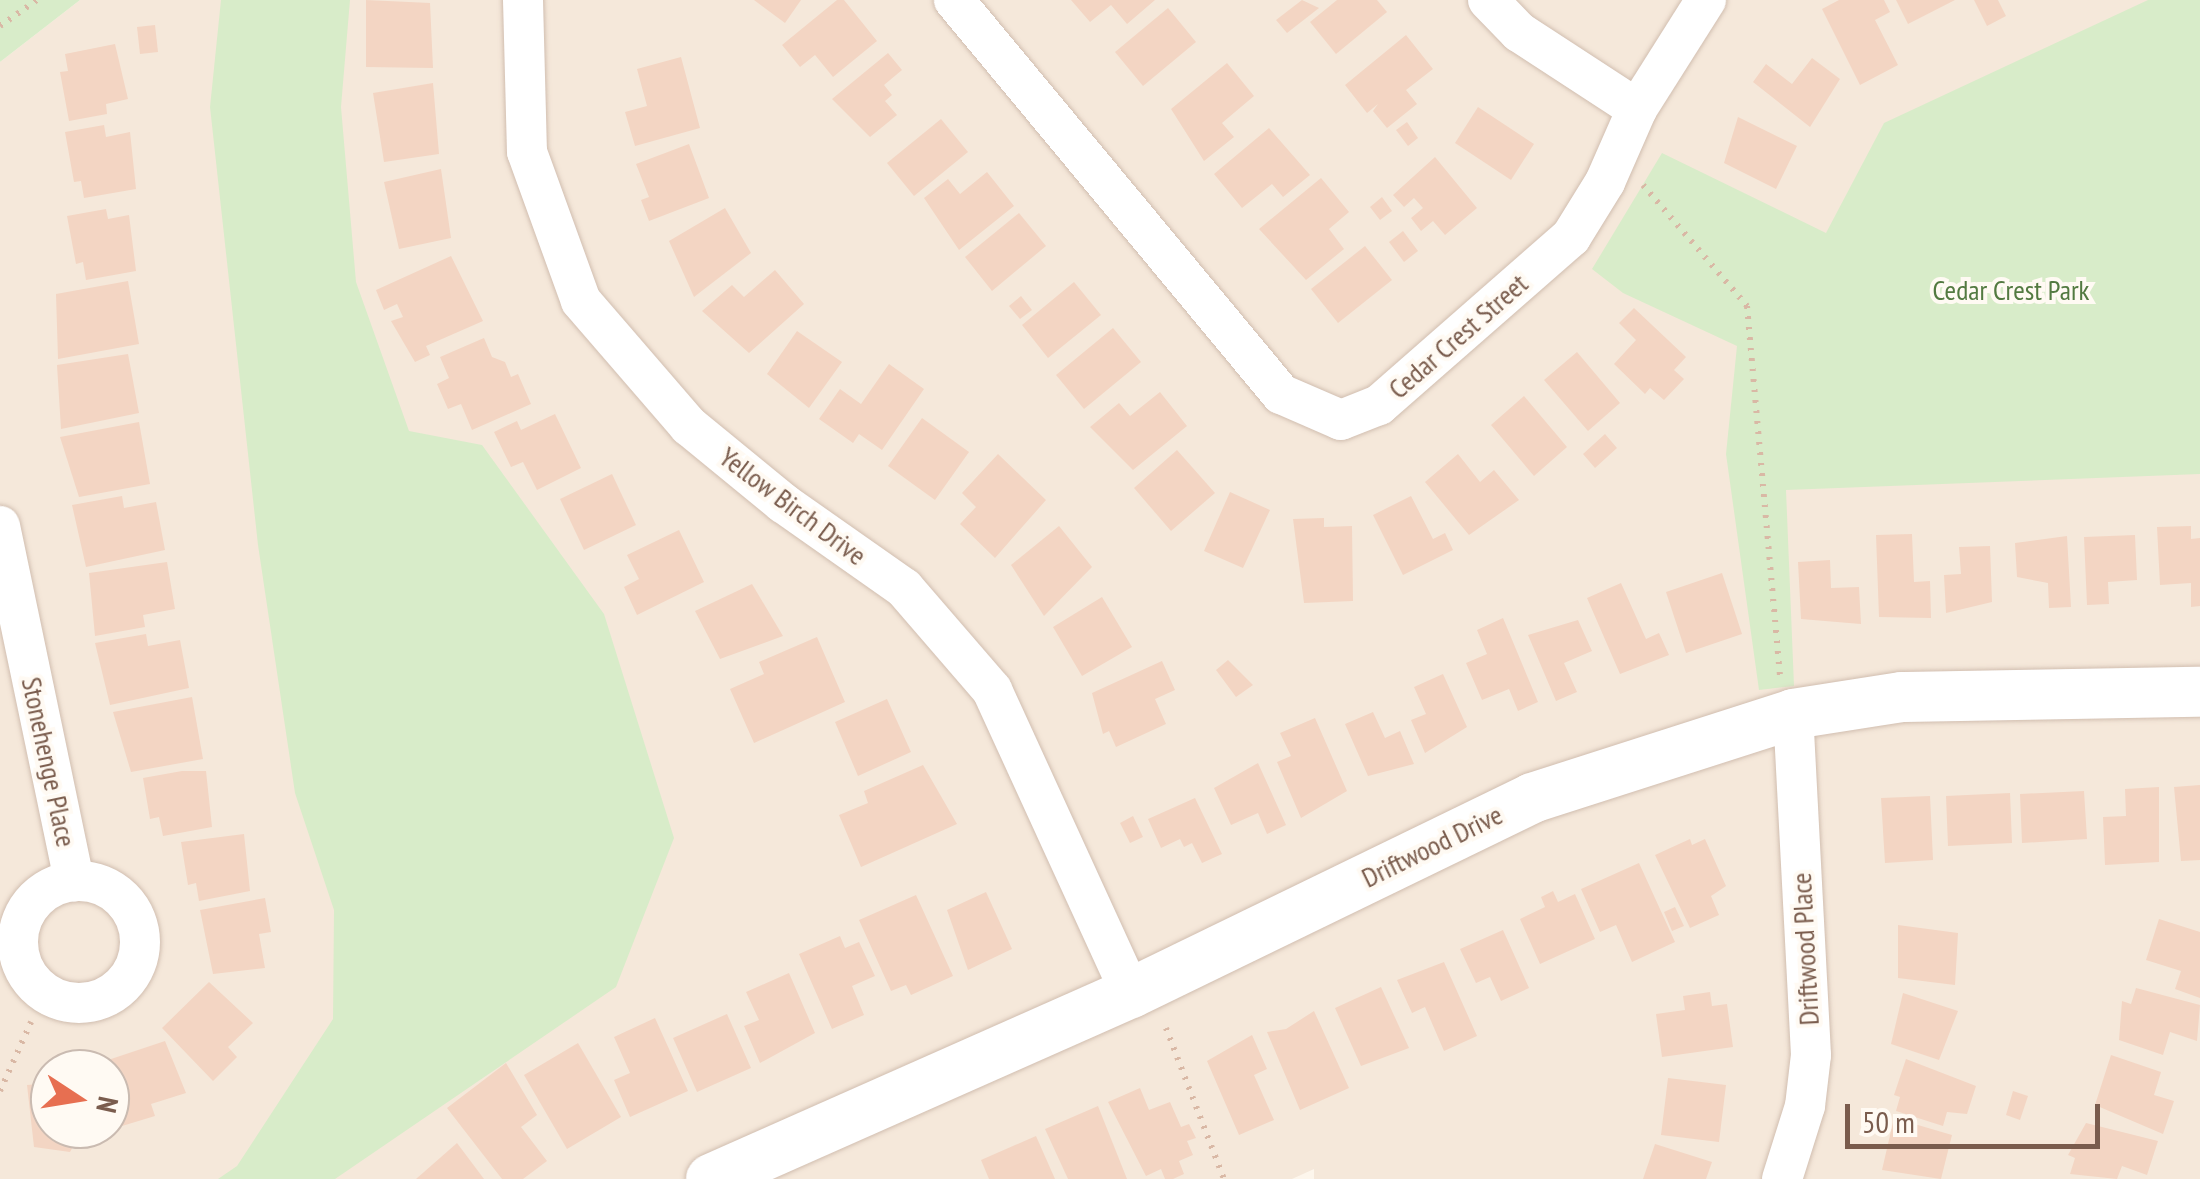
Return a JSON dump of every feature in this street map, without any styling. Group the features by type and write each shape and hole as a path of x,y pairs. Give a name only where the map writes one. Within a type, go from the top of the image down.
{"street":[{"name":"Yellow Birch Drive","path":"523,0 527,152 581,301 689,426 783,503 904,588 992,690 1132,993"},
{"name":"Cedar Crest Street","path":"954,0 1281,394 1341,420 1379,405 1570,237 1605,182 1637,110 1706,0"},
{"path":"1488,0 1519,32 1637,110"},
{"name":"Stonehenge Place","path":"0,526 74,881"},
{"name":"Driftwood Drive","path":"711,1179 1132,993 1532,798 1793,714 1902,697 2200,692"},
{"name":"Driftwood Place","path":"1782,1179 1805,1106 1812,1055 1793,714"}],"path":[{"path":"0,26 38,0"},
{"path":"1636,176 1747,306 1778,673 1793,714"},
{"path":"0,1091 30,1022"},
{"path":"1166,1028 1224,1179"}],"shaded area":[{"path":"80,0 2200,0 2200,1179 1314,1179 1314,1169 1292,1179 0,1179 0,62"}],"green space":[{"path":"0,0 80,0 0,62"},
{"path":"221,0 350,0 341,107 356,282 409,431 482,445 604,614 674,838 616,987 335,1179 218,1179 237,1166 333,1019 334,910 295,793 258,545 210,107"},
{"name":"Cedar Crest Park","path":"2148,0 2200,0 2200,474 1786,490 1794,686 1759,690 1726,454 1737,346 1623,293 1592,269 1662,153 1826,233 1884,123"}],"building":[{"path":"366,0 430,3 433,68 366,67"},
{"path":"754,0 801,0 785,23"},
{"path":"837,0 844,0 877,41 833,77 815,55 800,67 782,45"},
{"path":"1071,0 1155,0 1127,24 1111,5 1090,22"},
{"path":"1302,0 1319,8 1287,33 1276,20"},
{"path":"1337,0 1377,0 1387,12 1336,54 1310,22"},
{"path":"1839,0 1884,0 1890,12 1875,20 1898,65 1860,85 1822,9"},
{"path":"1896,0 1955,0 1908,24"},
{"path":"1974,0 1998,0 2006,16 1987,26"},
{"path":"1168,8 1196,42 1143,86 1115,52"},
{"path":"155,25 158,52 140,54 137,27"},
{"path":"1406,35 1433,69 1406,90 1417,104 1387,128 1373,111 1378,104 1367,113 1345,85"},
{"path":"115,44 128,99 106,104 107,114 69,121 60,72 68,71 65,54"},
{"path":"888,53 902,70 884,85 892,95 885,101 897,115 870,137 832,99"},
{"path":"681,57 700,128 635,146 625,112 647,106 637,69"},
{"path":"1812,58 1840,79 1810,127 1753,82 1766,64 1792,84"},
{"path":"1227,63 1254,96 1222,123 1234,137 1204,161 1171,109"},
{"path":"433,83 439,154 384,162 373,93"},
{"path":"1478,107 1534,144 1511,180 1455,143"},
{"path":"1738,117 1797,146 1776,189 1724,163"},
{"path":"941,119 968,152 914,196 887,163"},
{"path":"1407,122 1418,138 1408,146 1396,130"},
{"path":"104,125 106,137 130,132 136,189 84,198 81,181 74,182 65,132"},
{"path":"1269,128 1310,175 1283,197 1272,184 1242,208 1214,174"},
{"path":"689,144 709,198 649,221 641,200 649,197 636,164"},
{"path":"1435,157 1477,208 1445,235 1433,221 1421,231 1411,218 1423,208 1414,198 1404,207 1393,195"},
{"path":"441,169 451,238 399,249 384,182"},
{"path":"987,172 1014,206 959,250 924,198 948,179 960,194"},
{"path":"1321,178 1349,212 1329,229 1344,249 1306,280 1259,229"},
{"path":"1382,197 1392,211 1380,220 1370,207"},
{"path":"725,208 751,253 694,297 669,241"},
{"path":"106,209 108,219 129,215 136,271 86,280 83,262 76,264 67,216"},
{"path":"1019,213 1046,246 992,291 965,257"},
{"path":"1403,231 1418,251 1404,262 1389,242"},
{"path":"1365,246 1392,280 1338,323 1311,289"},
{"path":"451,256 483,321 426,346 430,355 415,362 391,321 403,317 397,304 384,310 376,290"},
{"path":"775,270 804,304 749,353 702,311 732,285 744,297"},
{"path":"128,281 139,344 58,359 56,294"},
{"path":"1074,282 1101,315 1048,358 1022,325"},
{"path":"1021,296 1032,310 1020,319 1009,306"},
{"path":"1634,308 1686,357 1674,370 1684,379 1664,400 1650,388 1645,394 1614,364 1636,340 1619,323"},
{"path":"1113,328 1141,362 1084,409 1056,375"},
{"path":"797,331 842,362 809,408 767,374"},
{"path":"484,338 492,357 505,362 511,377 518,374 531,404 472,430 461,404 448,409 437,384 449,378 440,357"},
{"path":"1577,352 1620,403 1588,431 1544,380"},
{"path":"128,354 139,413 61,429 57,365"},
{"path":"889,364 924,389 882,450 859,434 853,443 819,419 840,389 861,404"},
{"path":"1160,392 1187,426 1133,470 1090,427 1119,403 1130,416"},
{"path":"1524,396 1567,447 1534,476 1491,425"},
{"path":"555,414 581,468 537,490 523,462 511,467 494,432 517,421 521,430"},
{"path":"922,418 969,452 935,500 888,466"},
{"path":"139,422 150,484 79,497 60,437"},
{"path":"1605,434 1617,448 1595,468 1583,454"},
{"path":"1177,450 1215,493 1171,531 1134,488"},
{"path":"998,454 1046,500 995,558 960,524 976,507 962,493"},
{"path":"1458,454 1480,482 1494,470 1519,500 1469,535 1425,482"},
{"path":"612,474 636,525 584,550 560,499"},
{"path":"1230,492 1270,510 1243,568 1204,551"},
{"path":"122,496 124,508 156,502 165,550 86,567 72,505"},
{"path":"1411,496 1433,539 1445,533 1453,550 1403,575 1373,515"},
{"path":"1324,518 1324,527 1352,526 1353,601 1304,603 1293,519"},
{"path":"1059,526 1092,567 1044,616 1011,565"},
{"path":"2191,526 2191,539 2200,538 2200,606 2191,607 2191,583 2160,585 2157,527"},
{"path":"679,530 704,582 637,615 624,587 639,579 627,555"},
{"path":"1912,534 1914,582 1930,581 1931,618 1879,617 1876,535"},
{"path":"2135,535 2137,580 2108,582 2109,604 2087,605 2084,537"},
{"path":"2067,536 2071,607 2049,608 2048,583 2017,577 2015,543"},
{"path":"1990,546 1992,602 1946,613 1944,575 1961,574 1959,547"},
{"path":"1830,560 1831,588 1859,587 1861,624 1801,619 1798,562"},
{"path":"167,562 175,609 143,615 145,627 95,636 89,573"},
{"path":"1722,573 1742,634 1686,653 1666,592"},
{"path":"1621,583 1646,639 1659,633 1669,655 1620,674 1587,598"},
{"path":"752,584 783,636 720,659 695,611"},
{"path":"1102,597 1132,647 1082,676 1053,627"},
{"path":"1503,618 1538,702 1518,711 1509,689 1482,700 1466,663 1487,654 1477,630"},
{"path":"1578,620 1592,651 1564,663 1577,692 1556,701 1528,635"},
{"path":"146,634 148,646 180,640 189,688 110,705 95,643"},
{"path":"817,637 845,702 754,743 730,689 764,674 759,662"},
{"path":"1228,660 1253,685 1236,697 1216,670"},
{"path":"1162,661 1175,690 1155,699 1166,724 1116,747 1109,731 1103,734 1092,693"},
{"path":"1443,674 1467,727 1425,753 1411,720 1426,714 1414,687"},
{"path":"192,697 203,759 131,772 113,712"},
{"path":"887,699 911,752 858,776 835,722"},
{"path":"1373,712 1385,738 1400,731 1414,764 1368,776 1345,724"},
{"path":"1315,718 1347,791 1301,818 1277,762 1291,756 1280,733"},
{"path":"1258,763 1286,825 1267,834 1258,813 1231,825 1214,788"},
{"path":"923,765 957,824 861,867 839,815 868,803 864,791"},
{"path":"206,771 212,827 163,836 159,817 150,819 143,778"},
{"path":"2200,785 2200,860 2181,861 2174,787"},
{"path":"2159,787 2159,862 2105,865 2103,817 2126,816 2125,789"},
{"path":"2084,791 2087,839 2022,843 2020,794"},
{"path":"2010,793 2012,843 1948,846 1946,796"},
{"path":"1930,796 1933,860 1885,863 1881,798"},
{"path":"1195,798 1222,854 1202,863 1192,843 1184,847 1180,839 1161,848 1148,819"},
{"path":"1133,816 1143,837 1130,843 1120,823"},
{"path":"244,834 250,891 199,901 196,883 188,885 181,842"},
{"path":"1690,839 1692,845 1705,839 1726,886 1711,896 1719,915 1690,928 1655,855"},
{"path":"1639,863 1675,942 1632,962 1616,925 1600,932 1581,889"},
{"path":"1553,891 1558,902 1575,894 1595,939 1540,964 1520,919 1545,907 1541,897"},
{"path":"986,892 1012,949 968,970 947,910"},
{"path":"916,895 953,976 911,995 906,985 891,991 859,920"},
{"path":"265,898 271,932 259,934 265,968 213,974 200,910"},
{"path":"1675,907 1684,926 1672,931 1664,912"},
{"path":"2159,919 2200,932 2200,998 2175,989 2181,971 2146,960"},
{"path":"1898,925 1958,933 1955,985 1898,978"},
{"path":"1503,930 1529,988 1501,1001 1490,977 1476,983 1460,949"},
{"path":"840,936 845,948 859,942 875,976 852,986 864,1015 832,1029 799,954"},
{"path":"1444,962 1477,1036 1444,1051 1425,1007 1412,1013 1397,980"},
{"path":"789,973 815,1033 760,1063 744,1026 759,1020 746,992"},
{"path":"209,982 253,1023 228,1047 237,1057 213,1081 162,1028"},
{"path":"1381,987 1409,1048 1361,1066 1335,1008"},
{"path":"2136,988 2200,1005 2197,1041 2170,1032 2163,1055 2119,1040 2122,1001 2131,1004"},
{"path":"1710,992 1712,1006 1727,1004 1733,1047 1662,1057 1656,1014 1685,1010 1683,996"},
{"path":"1903,993 1958,1011 1939,1060 1891,1044"},
{"path":"1314,1011 1349,1088 1300,1110 1267,1032 1286,1029"},
{"path":"727,1014 751,1068 697,1092 673,1038"},
{"path":"655,1018 688,1091 630,1117 614,1080 630,1073 614,1037"},
{"path":"1252,1035 1267,1069 1254,1075 1274,1120 1239,1135 1207,1061"},
{"path":"165,1041 186,1093 151,1104 155,1116 130,1124 130,1053"},
{"path":"578,1043 621,1117 567,1149 524,1075"},
{"path":"2111,1055 2161,1072 2154,1095 2174,1101 2163,1134 2095,1105"},
{"path":"1906,1059 1976,1086 1967,1114 1947,1112 1943,1126 1896,1111 1900,1097 1894,1095"},
{"path":"506,1063 537,1115 521,1127 547,1161 523,1179 502,1179 447,1108"},
{"path":"1668,1078 1726,1085 1719,1142 1661,1135"},
{"path":"1140,1088 1149,1110 1170,1102 1181,1127 1189,1124 1196,1138 1187,1141 1193,1155 1179,1161 1184,1174 1173,1179 1165,1179 1161,1169 1146,1176 1108,1102"},
{"path":"2013,1091 2028,1096 2020,1120 2006,1115"},
{"path":"1098,1106 1127,1179 1068,1179 1045,1129"},
{"path":"1894,1118 1952,1135 1941,1179 1882,1170"},
{"path":"2086,1123 2158,1141 2147,1175 2122,1166 2117,1179 2070,1174 2075,1158 2068,1155"},
{"path":"1036,1136 1055,1179 989,1179 981,1160"},
{"path":"457,1143 484,1179 416,1179"},
{"path":"1655,1144 1712,1162 1706,1179 1643,1179"}]}
